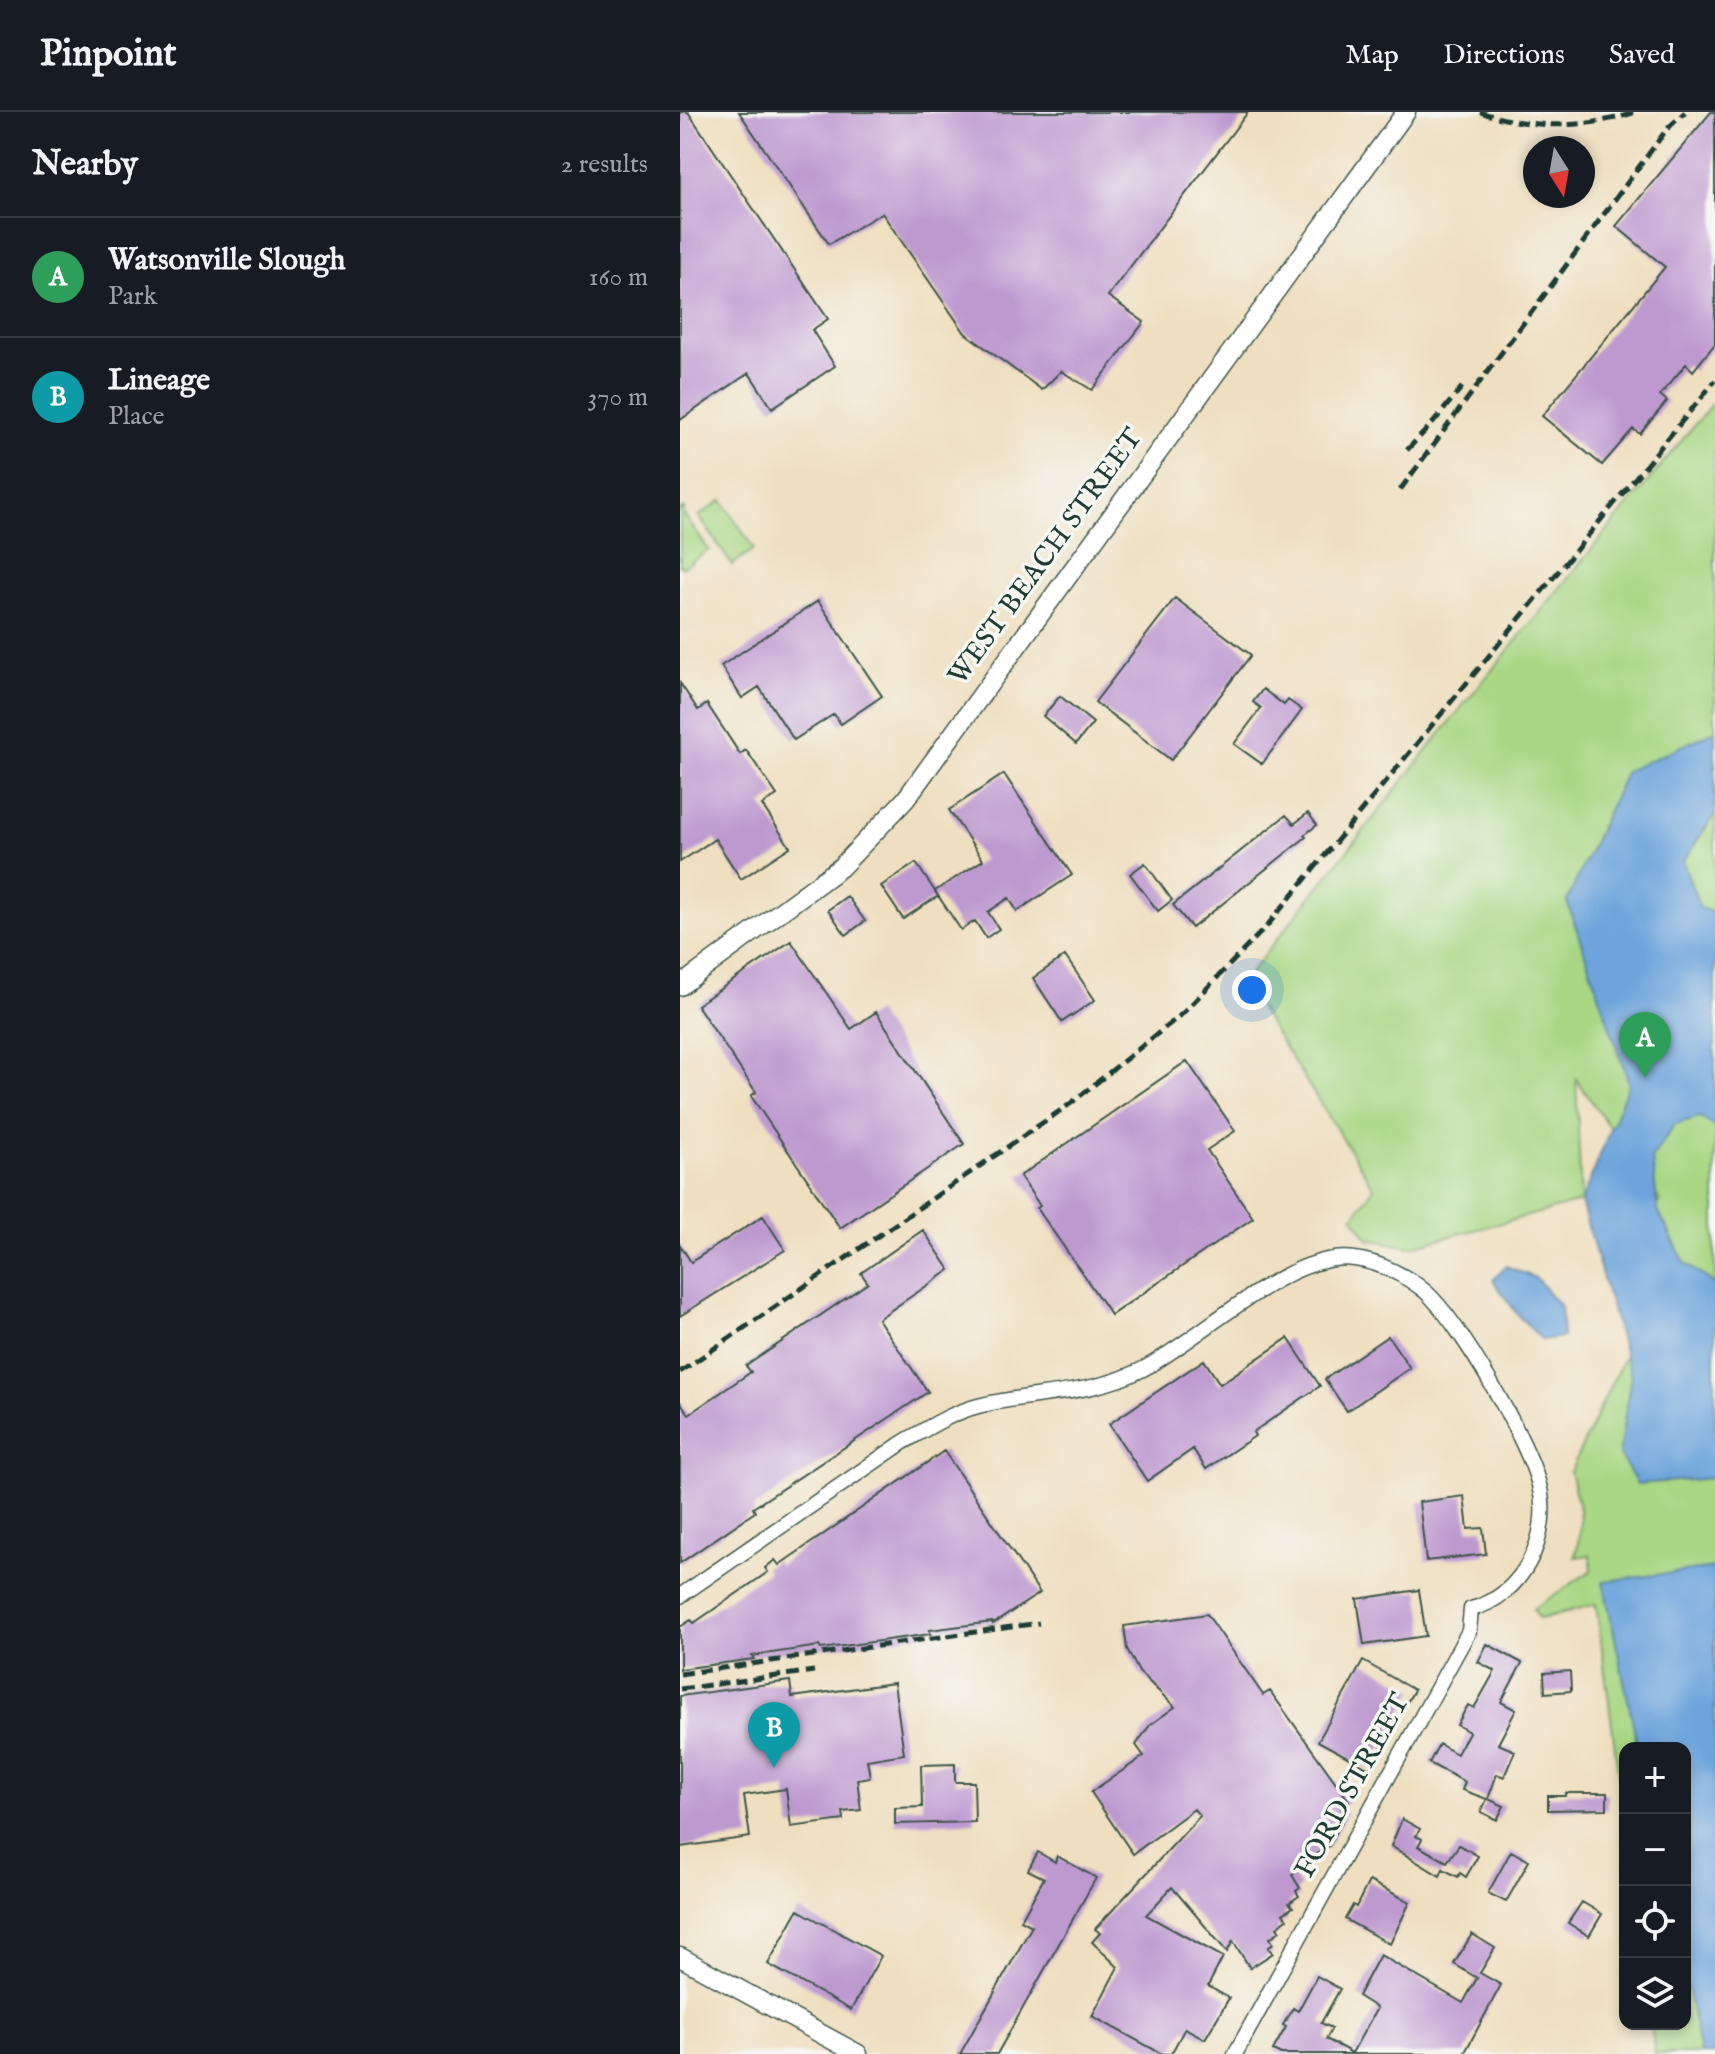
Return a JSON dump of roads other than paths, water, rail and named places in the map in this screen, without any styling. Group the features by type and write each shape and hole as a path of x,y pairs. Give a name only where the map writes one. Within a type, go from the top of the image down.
{"main road":[{"name":"WEST BEACH STREET","path":"682,981 841,867 905,800 1406,112"},
{"path":"680,1957 858,2054"}],"street":[{"name":"FORD STREET","path":"680,1596 902,1443 933,1426 976,1406 1077,1391 1122,1378 1166,1356 1299,1268 1328,1259 1354,1258 1383,1267 1414,1283 1451,1323 1491,1384 1540,1486 1542,1516 1528,1563 1511,1589 1496,1601 1471,1609 1469,1631 1235,2054"}],"water":[{"path":"1715,731 1715,814 1683,862 1700,908 1715,913 1715,1127 1700,1117 1675,1124 1652,1158 1658,1211 1685,1263 1715,1284 1715,1478 1637,1484 1619,1454 1631,1376 1581,1202 1629,1083 1567,901 1626,771"},
{"path":"1506,1266 1536,1278 1561,1307 1563,1337 1542,1340 1518,1315 1493,1280"},
{"path":"1715,1568 1715,2054 1700,2054 1691,2007 1691,1742 1637,1742 1603,1581"}],"railway":[{"path":"1480,112 1518,122 1558,125 1598,122 1636,112"},
{"path":"1400,490 1667,129 1685,112"},
{"path":"680,1372 1070,1104 1182,1014 1266,927 1715,381"},
{"path":"1407,450 1462,387"},
{"path":"680,1674 1039,1623"},
{"path":"680,1689 814,1671"}],"place":[{"name":"Watsonville Slough","path":"1645,1078"},
{"name":"Lineage","path":"774,1768"}]}
